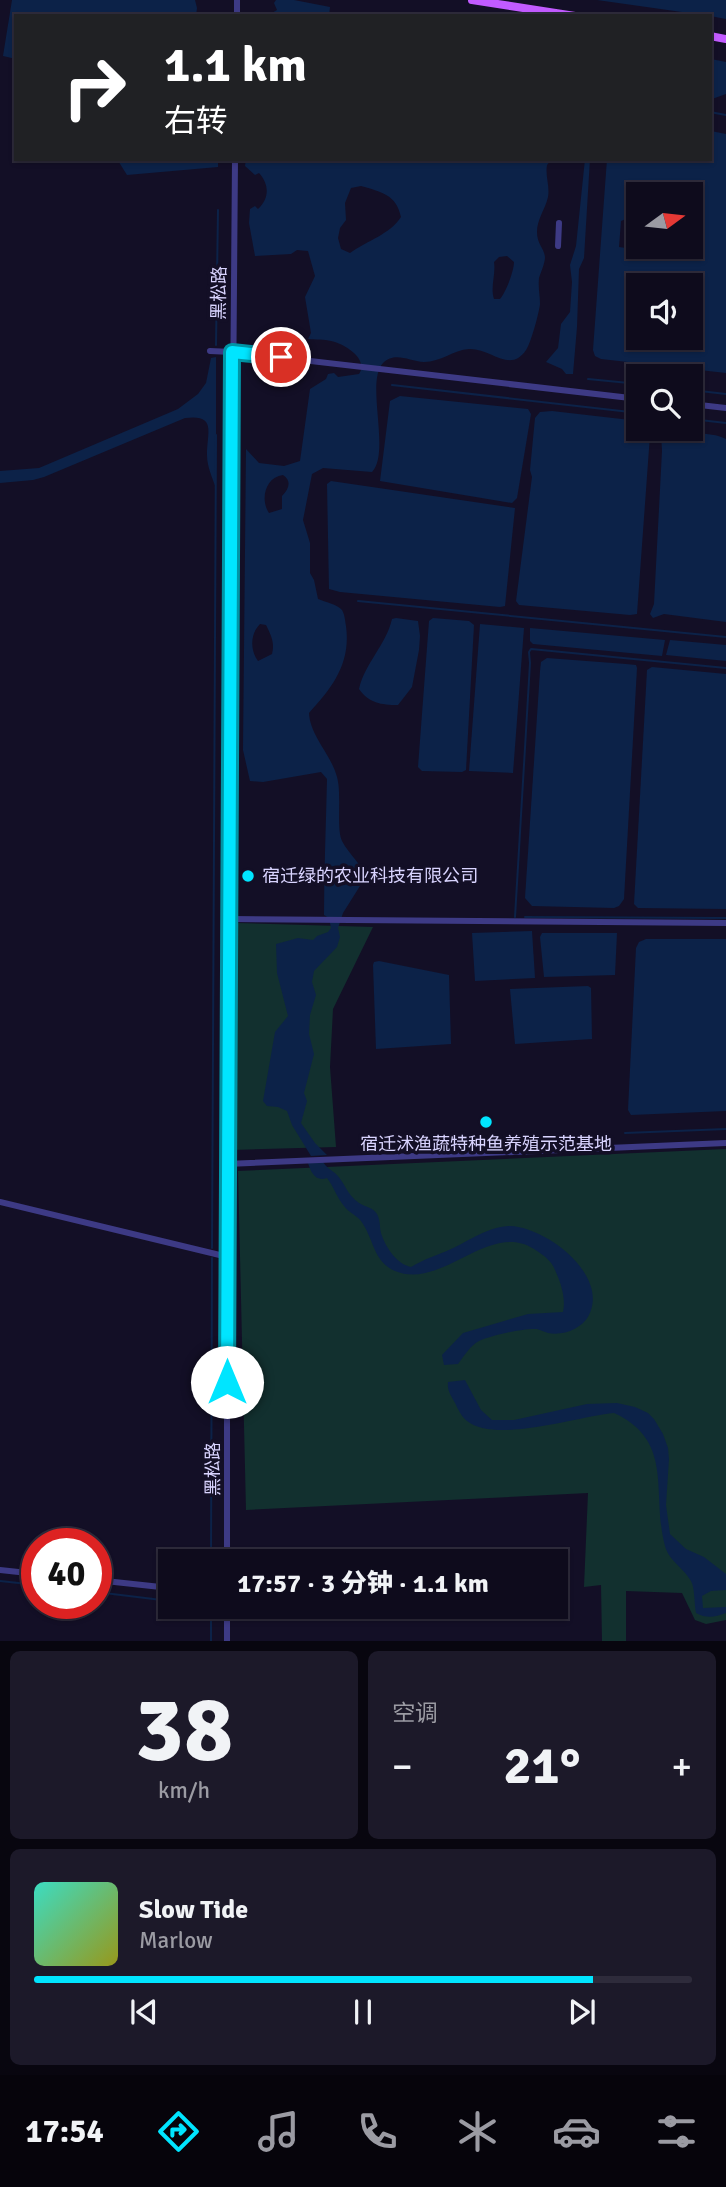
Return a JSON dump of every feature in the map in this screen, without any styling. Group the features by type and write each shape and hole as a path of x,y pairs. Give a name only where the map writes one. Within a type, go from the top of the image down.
{"main road":[{"path":"472,0 562,14"}],"street":[{"name":"黑松路","path":"227,1549 229,351 235,161"},
{"path":"558,246 559,223"},
{"path":"210,351 229,351 626,398"},
{"path":"703,405 726,408"},
{"path":"230,919 726,923"},
{"path":"227,1164 726,1143"},
{"path":"0,1202 228,1257"},
{"path":"0,1570 21,1572"},
{"path":"112,1582 158,1587"},
{"path":"227,1619 227,1641"}],"green space":[{"path":"237,923 373,927 333,1009 330,1067 336,1147 232,1150 233,926"},
{"path":"726,1149 726,1620 706,1624 695,1620 682,1593 626,1591 626,1641 602,1641 601,1585 584,1587 588,1493 246,1510 238,1171"}],"water":[{"path":"12,0 195,0 196,14 14,14 14,59 3,56"},
{"path":"276,0 294,0 330,7 329,14 270,14 277,10 274,3"},
{"path":"597,0 726,0 726,19 712,16 712,14"},
{"path":"712,59 726,62 726,94 712,99"},
{"path":"712,131 726,134 726,373 703,370 703,364 646,364 595,356 593,350 607,161 712,161"},
{"path":"118,161 218,161 218,167 127,175"},
{"path":"246,161 550,161 547,165 548,197 537,227 538,240 545,257 539,278 540,304 526,350 513,360 469,349 424,362 397,357 388,359 378,372 376,385 379,449 372,472 323,468 312,474 303,520 310,543 310,573 318,599 342,610 347,639 343,663 333,684 309,713 310,721 337,777 340,836 365,878 343,913 338,928 340,937 337,947 314,971 312,982 316,995 310,1015 309,1034 314,1054 304,1093 307,1101 301,1123 327,1155 311,1156 292,1125 287,1111 267,1106 263,1101 275,1032 288,1016 277,973 276,944 298,938 313,940 331,928 329,918 324,915 327,779 321,772 263,782 250,781 243,750 246,449 259,463 284,466 300,461 310,389 326,379 328,374 334,373 338,377 359,374 361,363 354,353 343,345 329,340 308,339 311,333 305,297 315,276 308,251 255,256 249,223 250,209 255,206 258,209 262,205 266,186 259,173 255,175 245,166","holes":["361,186 387,195 399,209 401,217 384,233 350,253 341,249 338,238 340,228 346,220 345,203 351,188","507,256 514,262 514,266 502,296 500,299 494,299 494,262 499,257","283,475 288,480 288,485 282,496 282,509 269,513 265,502 268,484","260,624 266,625 273,646 272,654 258,661 252,642 254,632"]},
{"path":"585,161 590,161 584,258 579,269 573,374 566,374 562,369 546,362 558,348 561,324 570,312 570,265 576,246"},
{"path":"216,357 216,488 207,459 208,426 202,419 195,417 185,418 44,477 0,483 0,471 39,468 178,409 198,394 206,383 211,358"},
{"path":"400,396 528,409 531,414 517,498 512,503 380,481 390,401"},
{"path":"540,412 626,420 626,441 650,441 637,614 519,605 516,601 532,477 530,470 535,418"},
{"path":"703,434 726,439 726,622 664,614 653,618 650,614 654,604 661,441 703,441"},
{"path":"331,481 515,508 505,606 329,589 327,484"},
{"path":"433,618 469,621 474,625 466,770 462,772 422,771 418,767 429,621"},
{"path":"392,619 418,621 420,636 412,687 398,705 371,700 359,689"},
{"path":"480,624 524,628 513,773 469,771"},
{"path":"530,628 665,640 662,656 533,644 530,641"},
{"path":"670,640 726,645 726,661 666,655"},
{"path":"547,658 636,665 637,668 624,899 614,908 532,906 525,898 540,671 541,662"},
{"path":"652,667 726,674 726,909 638,908 634,904 647,670"},
{"path":"532,931 535,978 475,981 472,933"},
{"path":"542,933 617,933 615,975 544,977 540,937"},
{"path":"646,939 726,939 726,1111 631,1115 628,1110 636,948 639,942"},
{"path":"379,961 449,975 451,1044 376,1049 373,965"},
{"path":"591,988 592,1039 515,1044 510,989"},
{"path":"323,1162 359,1203 375,1212 384,1241 401,1263 411,1267 494,1228 525,1228 556,1244 582,1270 590,1284 593,1300 589,1315 577,1328 566,1332 554,1334 531,1329 508,1332 479,1341 467,1351 458,1364 444,1365 442,1355 463,1333 528,1314 563,1312 562,1291 554,1267 537,1251 520,1243 502,1243 431,1272 413,1274 395,1271 379,1257 361,1221 339,1200 327,1178 314,1176 308,1163"},
{"path":"465,1380 481,1410 492,1420 514,1420 587,1404 617,1403 648,1413 663,1434 668,1448 666,1505 670,1534 686,1549 704,1557 726,1574 726,1590 711,1591 702,1596 703,1608 726,1607 726,1613 711,1617 696,1613 691,1581 665,1546 653,1453 646,1438 633,1425 614,1413 538,1427 497,1430 480,1427 463,1417 449,1390 448,1382"}],"waterway":[{"path":"712,112 726,115"},
{"path":"216,345 218,210"},
{"path":"588,379 626,383"},
{"path":"392,385 626,412"},
{"path":"703,391 726,394"},
{"path":"703,420 726,423"},
{"path":"212,1248 216,435"},
{"path":"358,601 726,637"},
{"path":"515,917 531,649 726,668"},
{"path":"525,917 726,918"},
{"path":"625,1133 726,1129"},
{"path":"211,1549 212,1258"},
{"path":"0,1581 21,1583"},
{"path":"112,1594 158,1600"},
{"path":"211,1619 211,1641"}],"place":[{"name":"宿迁绿的农业科技有限公司","path":"248,876"},
{"name":"宿迁沭渔蔬特种鱼养殖示范基地","path":"486,1122"}],"route":[{"path":"227,1382 232,352 281,357"}]}
